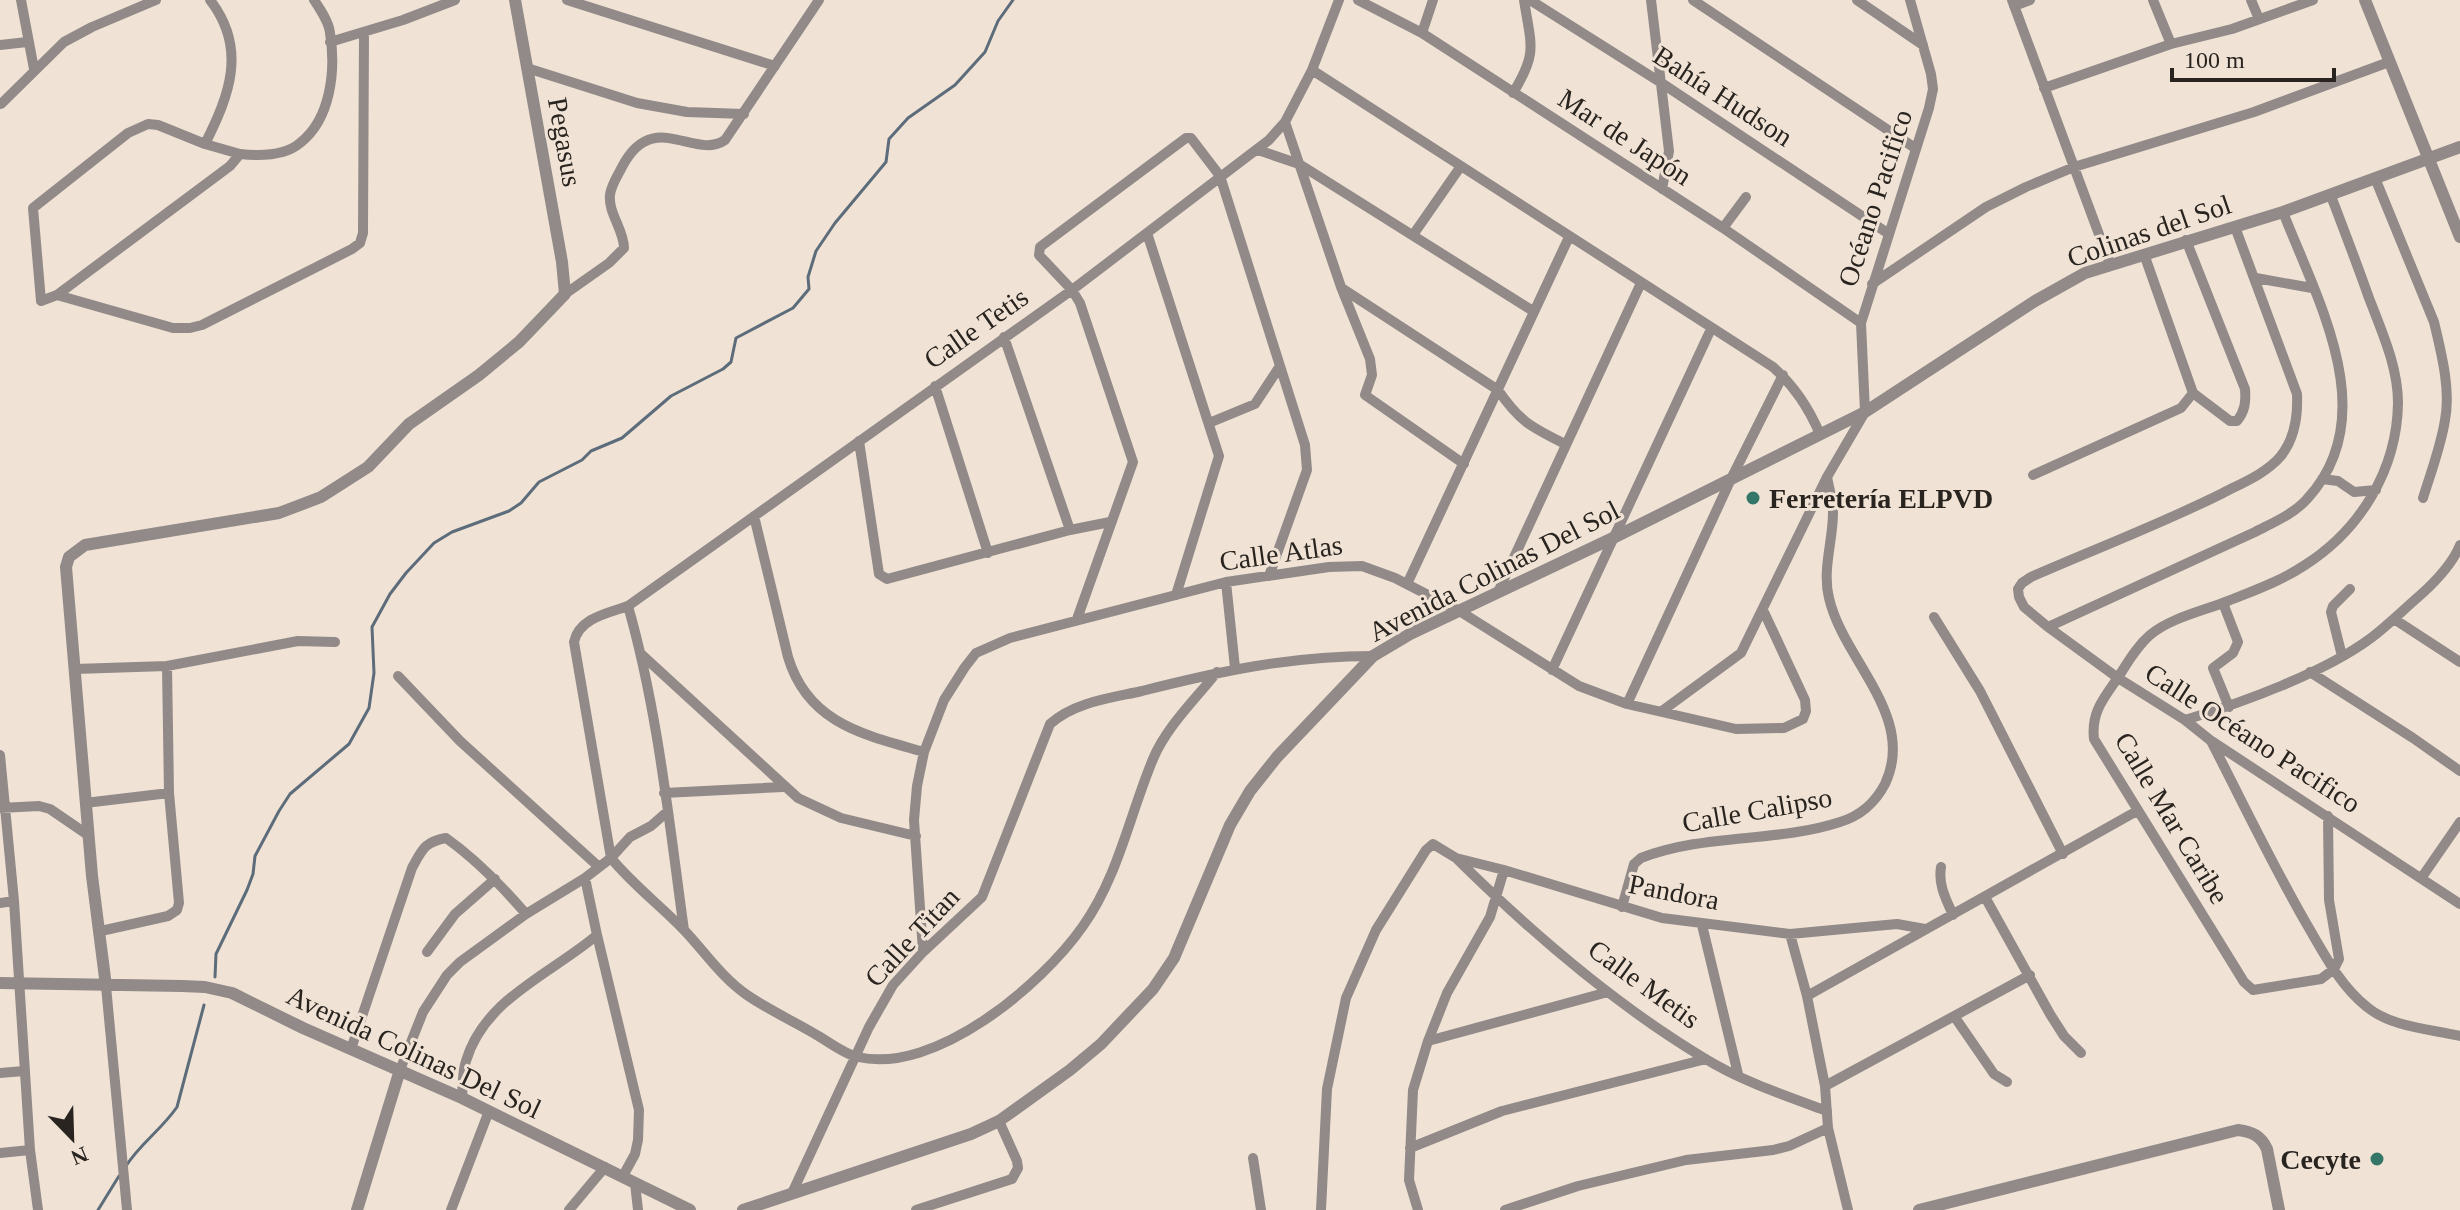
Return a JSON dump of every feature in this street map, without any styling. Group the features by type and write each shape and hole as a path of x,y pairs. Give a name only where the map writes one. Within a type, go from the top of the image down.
{"street":[{"path":"21,0 34,69"},
{"path":"1,104 64,42 156,0"},
{"path":"205,144 220,114 232,76 230,41 210,0"},
{"path":"240,154 230,166 57,295 41,301 33,208 128,133 139,127 158,125 240,154 270,154 289,150 301,143 325,110 331,73 330,31 314,0"},
{"path":"330,42 455,0"},
{"name":"Pegasus","path":"515,0 562,262 565,294"},
{"path":"567,0 775,66"},
{"path":"127,1210 101,931 85,803 66,567 69,557 77,549 133,536 279,513 321,497 368,467 409,424 479,375 519,342 565,294 609,263 624,248 609,198 630,151 645,140 656,138 719,144 744,114 819,0"},
{"name":"Calle Tetis","path":"611,858 574,642 575,635 584,624 628,606 1072,290 1258,150 1285,122 1312,70 1339,0"},
{"name":"Mar de Japón","path":"1358,0 1422,33 1723,228 1861,323"},
{"path":"1422,33 1433,0"},
{"path":"1513,93 1529,67 1532,52 1527,0"},
{"name":"Bahía Hudson","path":"1527,0 1660,82 1889,234"},
{"path":"1651,0 1669,151 1662,189"},
{"path":"1693,0 1711,5 1915,148"},
{"path":"1857,0 1923,45"},
{"name":"Océano Pacifico","path":"1865,412 1861,323 1933,89 1910,0"},
{"path":"2030,0 2013,3 2110,264"},
{"path":"2153,0 2171,44"},
{"path":"2251,0 2259,19"},
{"path":"2044,88 2313,0"},
{"path":"2365,0 2460,237"},
{"path":"57,295 173,328 190,328 202,325 360,243 363,233 364,32"},
{"path":"0,45 27,42"},
{"path":"1871,285 1986,207 2026,187 2074,167 2254,112 2389,62"},
{"path":"527,68 637,103 687,112 744,114"},
{"path":"1312,70 1773,367 1807,406 1820,434"},
{"path":"1285,122 1341,287 1372,367 1365,395 1464,464"},
{"path":"1077,619 1133,462 1080,303 1038,251 1189,137 1220,176 1307,457 1307,470 1269,576"},
{"name":"Colinas del Sol","path":"1820,434 1865,412 2035,301 2085,273 2331,196 2460,147"},
{"path":"1258,150 1299,164 1533,311"},
{"path":"1413,235 1461,166"},
{"path":"2375,178 2434,322 2440,346 2447,394 2446,419 2423,498"},
{"name":"Calle Mar Caribe","path":"2331,196 2389,351 2395,379 2398,403 2394,435 2376,490 2367,507 2328,550 2302,567 2157,630 2133,655 2102,698 2093,725 2094,739 2244,982 2253,990 2321,979 2334,969"},
{"path":"1723,228 1746,197"},
{"path":"2048,627 2255,532 2306,501 2335,458 2341,430 2343,384 2338,358 2283,212"},
{"path":"2235,227 2256,278 2312,288"},
{"path":"1147,233 1217,448 1217,466 1176,595"},
{"path":"1407,584 1569,237"},
{"path":"2144,254 2193,393 2230,421 2237,421 2246,403 2245,389 2186,240"},
{"name":"Calle Océano Pacifico","path":"2256,278 2297,394 2298,414 2291,438 2280,457 2261,474 2031,577 2018,589 2024,607 2118,678 2460,904"},
{"path":"1498,592 1641,283"},
{"path":"1341,287 1498,390 1515,414 1528,425 1565,444"},
{"path":"1552,670 1711,329"},
{"path":"1004,337 1070,530"},
{"path":"1209,423 1255,404 1280,366"},
{"path":"1627,704 1731,479 1783,375"},
{"path":"935,386 988,553"},
{"path":"2033,475 2181,408 2193,393"},
{"path":"1662,711 1741,653 1827,477 1865,412"},
{"name":"Avenida Colinas Del Sol","path":"743,1210 766,1206 793,1191 924,1151 999,1121 1101,1044 1153,989 1174,958 1230,825 1250,791 1277,757 1373,656 1410,634 1615,537 1820,434"},
{"path":"859,441 882,578 1110,522"},
{"name":"Calle Calipso","path":"1622,907 1634,864 1641,858 1726,839 1813,829 1842,822 1864,811 1880,794 1889,775 1893,754 1891,734 1873,685 1836,621 1828,597 1833,513 1827,477"},
{"path":"2322,479 2338,481 2354,492 2376,490"},
{"path":"754,516 786,652 802,691 824,713 852,730 924,752"},
{"path":"2185,720 2229,707 2310,672 2370,639 2428,588 2459,551"},
{"name":"Calle Atlas","path":"923,952 916,798 924,752 944,700 976,653 1010,638 1226,582 1329,567 1362,566 1407,584 1461,612 1592,693 1736,729 1784,728 1803,719 1805,700 1763,610"},
{"path":"1226,582 1235,668"},
{"path":"2342,656 2331,612 2350,589"},
{"path":"2223,603 2238,642 2233,653 2213,668 2229,707"},
{"path":"628,606 641,654 684,930"},
{"path":"1934,617 1980,691 2063,854"},
{"path":"2394,619 2460,662"},
{"path":"75,669 167,666 298,641 335,642"},
{"path":"641,654 798,798 841,818 916,836"},
{"path":"611,858 684,930 724,975 747,994 855,1057 903,1057 955,1037 996,1011 1026,989 1084,926 1108,880 1154,757 1173,726 1217,672 1311,658 1373,656"},
{"path":"101,931 156,921 177,910 179,903 169,793 167,666"},
{"name":"Calle Titan","path":"793,1191 869,1027 893,985 982,897 1050,724 1060,715 1095,702 1217,672"},
{"path":"2310,672 2460,771"},
{"path":"398,676 460,741 599,867"},
{"path":"2210,740 2290,896 2352,993 2368,1009 2382,1016 2460,1036"},
{"path":"0,755 14,901 30,1150 38,1210"},
{"path":"664,793 783,787"},
{"path":"85,803 169,793"},
{"path":"3,808 39,806 50,809 88,835"},
{"path":"1807,996 2137,811"},
{"path":"357,1210 400,1070 423,1012 447,975 476,948 585,878 611,858 630,837 651,826 667,812"},
{"path":"2328,816 2329,900 2339,959 2334,969"},
{"path":"2422,877 2460,822"},
{"path":"351,1049 412,868 432,840 446,838 495,879 526,914"},
{"name":"Pandora","path":"1321,1210 1327,1089 1346,998 1376,930 1426,850 1436,844 1456,858 1622,907 1702,925 1790,934 1897,924 1925,929"},
{"name":"Calle Metis","path":"1456,858 1496,898 1608,992 1706,1059 1827,1111"},
{"path":"1941,867 1941,889 1953,915"},
{"path":"1418,1210 1409,1180 1413,1090 1447,993 1490,917 1504,870"},
{"path":"585,878 593,938 639,1110 635,1154 623,1176"},
{"path":"427,952 455,914 495,879"},
{"path":"1985,897 2050,1014 2064,1036 2081,1053"},
{"path":"0,903 14,901"},
{"path":"1702,925 1738,1074"},
{"path":"1790,934 1807,996 1825,1086 1828,1128 1848,1210"},
{"path":"462,1098 465,1064 472,1043 486,1021 499,1006 593,938"},
{"path":"1825,1086 2030,975"},
{"name":"Avenida Colinas Del Sol","path":"0,983 18,981 219,989 462,1098 690,1210"},
{"path":"1428,1041 1608,992"},
{"path":"1954,1016 1994,1074 2007,1082"},
{"path":"1410,1148 1502,1111 1706,1059"},
{"path":"0,1073 24,1071"},
{"path":"451,1210 489,1111"},
{"path":"916,1210 1012,1179 1018,1168 1017,1161 999,1121"},
{"path":"1505,1210 1578,1186 1686,1160 1789,1146 1828,1128"},
{"path":"1919,1210 2238,1130 2257,1135 2267,1149 2279,1210"},
{"path":"0,1153 30,1150"},
{"path":"1253,1158 1261,1210"},
{"path":"569,1210 605,1167"},
{"path":"635,1183 638,1210"}],"waterway":[{"path":"215,977 216,954 247,890 255,856 279,811 290,794 349,744 369,708 374,673 372,627 406,573 434,543 452,532 509,511 521,503 539,482 582,460 591,451 622,438 671,396 723,369 731,362 736,338 793,308 809,289 808,277 816,251 886,162 889,139 908,118 955,85 985,52 998,21 1013,0"},
{"path":"126,1166 177,1107 204,1005"},
{"path":"98,1210 119,1176"}],"place":[{"name":"Ferretería ELPVD","path":"1753,498"},
{"name":"Cecyte","path":"2377,1159"}]}
